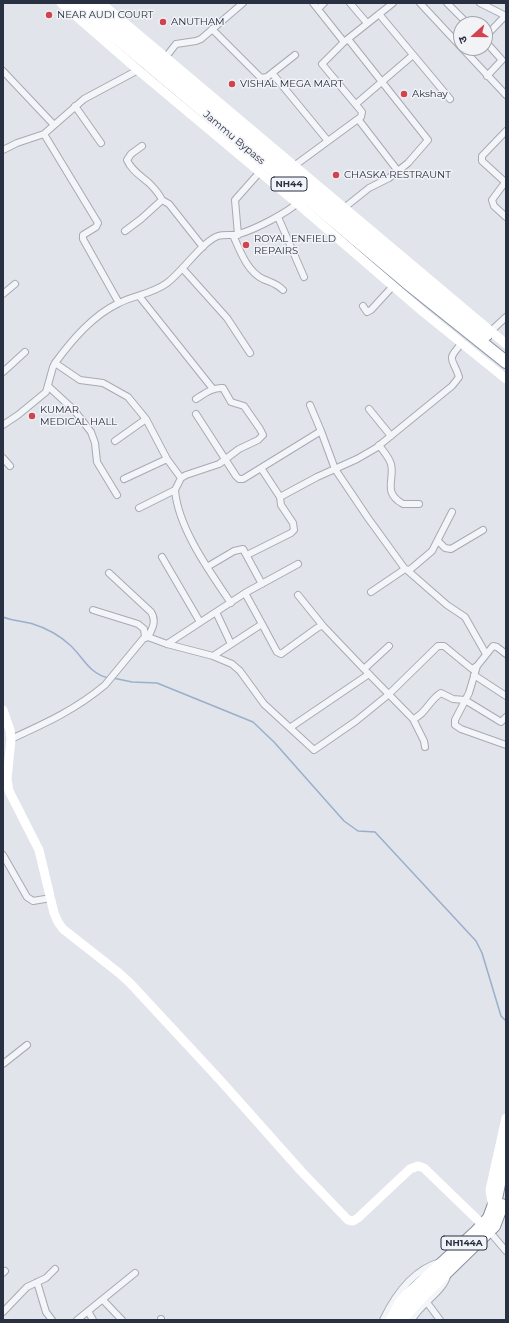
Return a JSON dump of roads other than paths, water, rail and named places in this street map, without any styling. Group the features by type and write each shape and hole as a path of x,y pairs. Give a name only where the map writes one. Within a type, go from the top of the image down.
{"highway":[{"name":"Jammu Bypass","path":"74,3 299,203 406,282 506,362"},
{"name":"Jammu Bypass","path":"90,3 350,223 506,352"},
{"name":"NH144A","path":"489,1228 506,1149"},
{"name":"NH144A","path":"392,1320 400,1304 407,1296 447,1265 489,1228 498,1218 506,1190"},
{"name":"NH144A","path":"402,1320 447,1265"}],"street":[{"path":"61,3 136,71 258,174 299,203"},
{"path":"101,3 506,344"},
{"path":"165,58 176,44 201,39 243,3"},
{"path":"313,3 382,82 426,135 428,140 408,163 389,178 369,188 344,208"},
{"path":"318,9 324,3"},
{"path":"350,3 367,23"},
{"path":"294,166 361,117 362,112 322,64 346,40 393,3"},
{"path":"420,3 453,39"},
{"path":"448,3 460,16"},
{"path":"480,3 506,16 493,29"},
{"path":"379,14 450,99"},
{"path":"212,29 261,78 267,77 295,54"},
{"path":"487,76 502,60 493,50"},
{"path":"356,104 413,55"},
{"path":"468,56 506,95"},
{"path":"3,71 54,125"},
{"path":"3,150 17,143 39,137 84,99 136,71"},
{"path":"272,73 328,141"},
{"path":"75,106 101,143"},
{"path":"358,120 398,171"},
{"path":"506,131 482,156 482,161 506,182 492,200 494,206 506,217"},
{"path":"44,134 98,223 96,227 83,235 83,239 119,303"},
{"path":"212,135 299,203 393,286 506,379"},
{"path":"142,146 128,157 128,163 155,189 162,200 169,204 203,247"},
{"path":"258,174 235,200 236,235 243,258 251,268 263,279 277,284 283,290"},
{"path":"125,231 162,200"},
{"path":"3,425 43,396 48,387 56,363 87,327 100,315 119,303 161,287 183,269 203,247 219,236 236,235 278,217 299,203"},
{"path":"278,217 304,277"},
{"path":"183,269 227,318 250,353"},
{"path":"3,294 15,284"},
{"path":"363,306 367,312 371,310 393,286"},
{"path":"139,296 212,389"},
{"path":"491,331 506,317"},
{"path":"280,497 335,469 357,460 391,436 456,382 459,377 452,363 452,358 454,352 462,343"},
{"path":"3,372 25,352"},
{"path":"56,363 80,380 103,383 128,396 146,419 167,459 181,478"},
{"path":"48,387 74,410 87,425 95,443 96,459 99,468 117,495"},
{"path":"196,399 212,389 218,387 223,388 232,402 244,406 262,433 262,437 239,449 225,460 214,466 181,478 175,490 185,525 207,567 231,603"},
{"path":"310,405 335,469 368,518 406,569 447,605 465,617 486,654"},
{"path":"368,409 391,436"},
{"path":"196,414 239,479 246,477 321,431"},
{"path":"115,442 146,419"},
{"path":"379,445 391,464 390,488 396,499 403,504 419,504"},
{"path":"3,458 10,466"},
{"path":"124,479 167,459"},
{"path":"247,556 294,530 293,523 281,505 280,497 261,468"},
{"path":"139,508 175,490"},
{"path":"371,592 406,569 412,568 428,555 438,541 452,512"},
{"path":"438,541 445,548 451,549 483,530"},
{"path":"207,567 227,555 239,550 244,550 262,584"},
{"path":"162,557 200,622"},
{"path":"167,644 245,593 298,564"},
{"path":"11,739 65,713 98,690 147,637 154,624 154,615 109,573"},
{"path":"245,593 277,652 282,654 317,628 323,626"},
{"path":"298,595 323,626 388,695 413,719 424,741 425,747"},
{"path":"93,610 138,624 144,629 147,637"},
{"path":"216,612 231,644"},
{"path":"213,656 262,624"},
{"path":"147,637 213,656 232,664 236,667 264,704 314,750 356,721 388,695 440,645 444,646 469,668 475,669 477,666"},
{"path":"364,669 389,646"},
{"path":"506,654 494,646 491,647 477,666 465,700 455,720 455,725 461,729 506,745"},
{"path":"291,728 369,674"},
{"path":"474,675 506,696"},
{"path":"413,719 418,717 438,694 443,693 451,698 465,700 501,722 506,717"},
{"path":"3,710 10,730 11,739 7,779 9,791 37,843 54,912 63,929 130,983 210,1068 343,1217 353,1221 358,1218 410,1169 418,1166 424,1168 489,1228 506,1251"},
{"path":"3,855 27,897 33,901 51,898"},
{"path":"3,1064 26,1045"},
{"path":"493,1210 490,1190 506,1118"},
{"path":"489,1228 506,1211"},
{"path":"383,1320 397,1295 410,1280 424,1268 447,1265 446,1279 443,1285 417,1311 412,1320"},
{"path":"3,1312 27,1287 49,1276 55,1269"},
{"path":"77,1320 135,1273"},
{"path":"36,1282 46,1312 52,1320"},
{"path":"103,1300 122,1320"},
{"path":"426,1301 440,1320"},
{"path":"88,1311 93,1320"}],"waterway":[{"path":"3,617 33,624 62,638 96,673 109,678"},
{"path":"113,678 132,682 157,683 253,722 274,742 344,821 358,831 375,832 476,941 482,953 501,1016 506,1021"}],"place":[{"name":"NEAR AUDI COURT","path":"49,15"},
{"name":"ANUTHAM","path":"163,22"},
{"name":"VISHAL MEGA MART","path":"232,84"},
{"name":"Akshay","path":"404,94"},
{"name":"CHASKA RESTRAUNT","path":"336,175"},
{"name":"ROYAL ENFIELD REPAIRS","path":"246,245"},
{"name":"KUMAR MEDICAL HALL","path":"32,416"}]}
